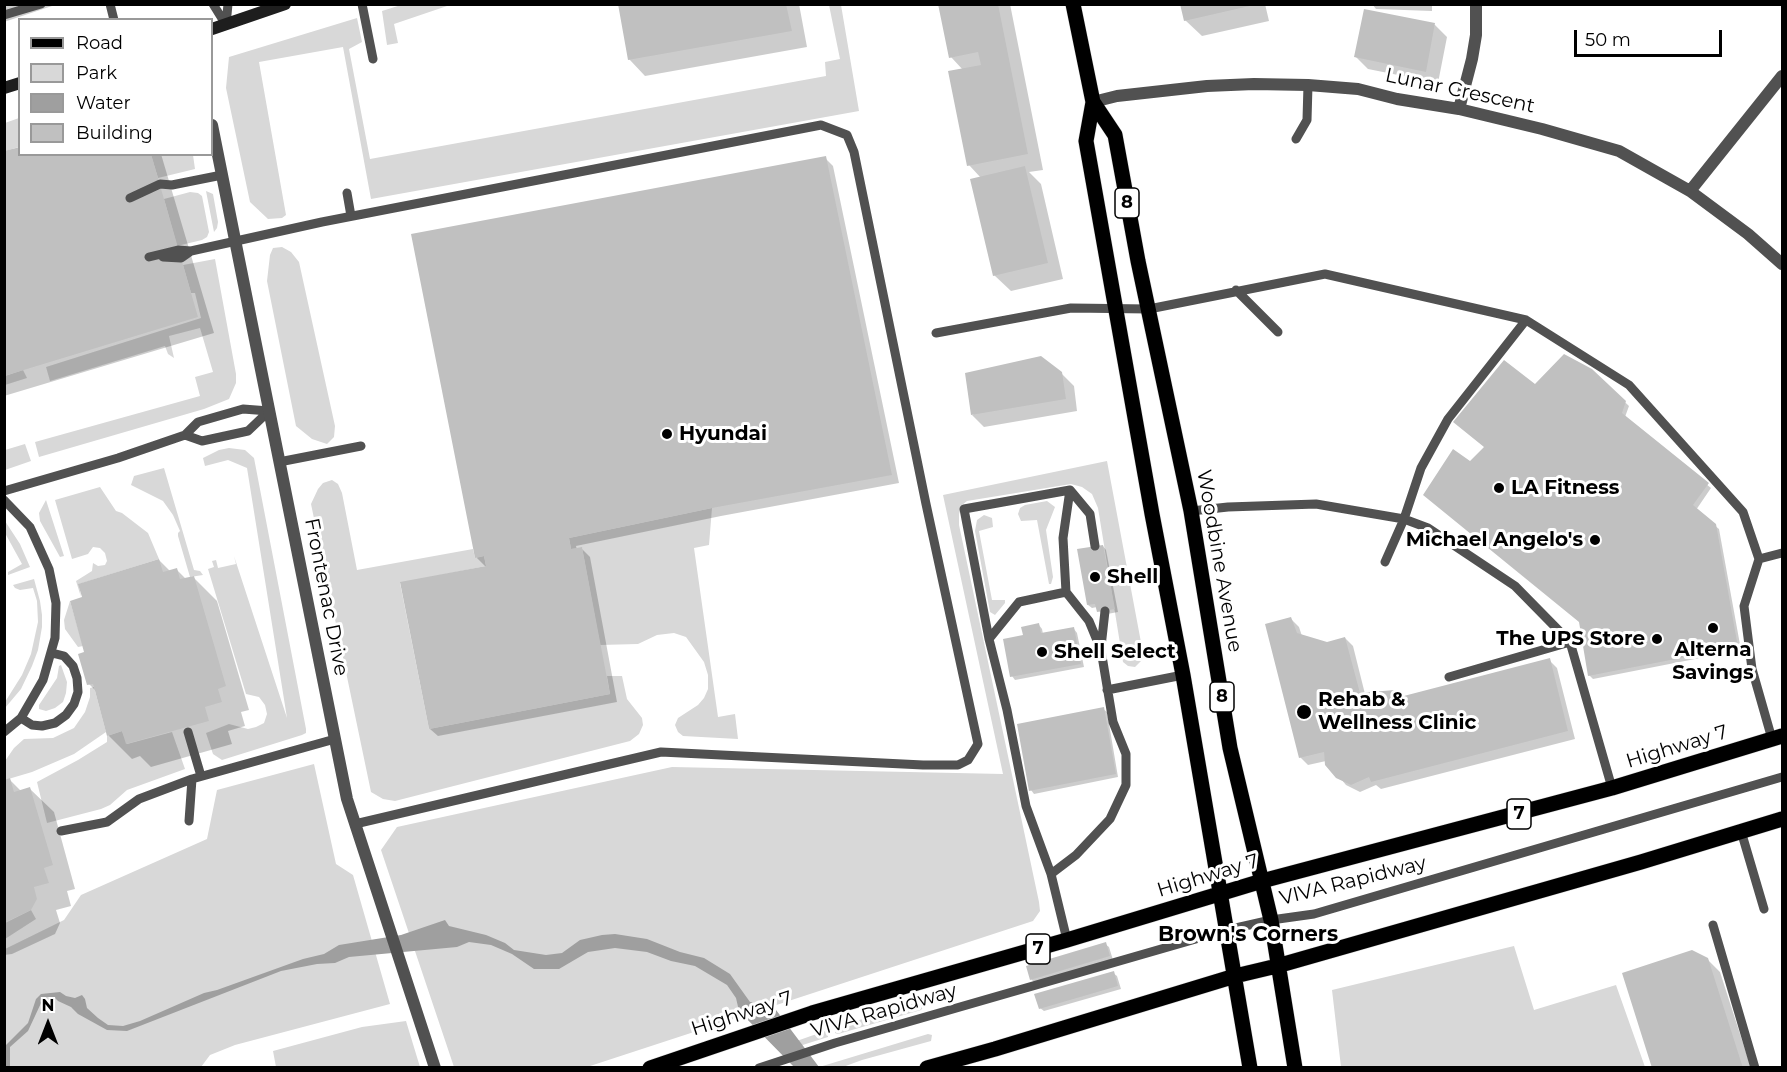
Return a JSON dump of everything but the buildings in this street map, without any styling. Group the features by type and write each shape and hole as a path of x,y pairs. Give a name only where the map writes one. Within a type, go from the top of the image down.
{"main road":[{"name":"Woodbine Avenue","path":"1073,4 1093,102 1086,141 1115,309 1184,675 1250,1068"},
{"name":"Woodbine Avenue","path":"1093,102 1115,135 1191,511 1230,748 1271,920 1295,1068"},
{"name":"Highway 7","path":"650,1068 812,1013 1262,881 1612,788 1777,738"},
{"path":"927,1068 1235,976 1277,966 1782,819"}],"street":[{"path":"213,29 285,4"},
{"path":"1459,109 1476,35 1476,4"},
{"path":"1690,191 1782,76"},
{"name":"Lunar Crescent","path":"1093,102 1117,96 1254,84 1358,89 1397,99 1459,109 1619,151 1690,191 1748,234 1782,264"},
{"name":"Frontenac Drive","path":"213,130 347,799 435,1068"}],"lane":[{"path":"4,15 41,4"},
{"path":"213,4 226,25"},
{"path":"226,25 228,4"},
{"path":"362,4 373,59"},
{"path":"1296,139 1307,120 1308,86"},
{"path":"149,257 178,250 191,251 351,216 821,125 847,135 854,152 923,493 978,744 968,760 958,765 923,765 661,752 355,824"},
{"path":"130,198 160,184 172,185 222,175"},
{"path":"347,193 351,216"},
{"path":"936,333 1071,308 1149,309 1325,274 1526,320 1629,385 1743,512 1758,559 1744,606 1752,669 1777,738"},
{"path":"1236,290 1278,333"},
{"path":"1385,562 1404,519 1421,468 1448,419 1526,320"},
{"path":"4,491 118,458 185,435 198,422 243,409 269,411"},
{"path":"185,435 202,441 248,431 269,411"},
{"path":"279,462 361,446"},
{"path":"1070,490 1090,514 1095,546"},
{"path":"1051,874 1076,855 1110,819 1126,785 1126,754 1113,722 1101,650 1089,621 1066,592 1063,537 1070,490"},
{"path":"1067,940 1051,874 1026,806 1007,710 989,639 964,509 1070,490"},
{"path":"4,500 30,527 50,569 56,603 55,638 43,680 21,718 4,732"},
{"path":"1191,511 1228,507 1316,504 1404,519 1428,528 1515,586 1570,642 1612,788"},
{"path":"1758,559 1782,553"},
{"path":"989,639 1019,602 1066,592"},
{"path":"1101,650 1105,611"},
{"path":"1449,677 1570,642"},
{"path":"21,718 32,725 42,726 55,723 66,715 74,704 78,692 78,678 73,666 64,656 52,652"},
{"path":"1107,690 1184,675"},
{"path":"188,732 197,777 189,821"},
{"path":"61,831 107,822 140,799 197,777 335,739"},
{"name":"VIVA Rapidway","path":"759,1067 1227,930 1271,920 1314,914 1782,777"},
{"path":"1741,831 1764,909"},
{"path":"1713,925 1755,1068"}],"green space":[{"path":"401,5 450,5 394,24 398,43 387,45 382,11"},
{"path":"829,5 841,5 859,111 371,199 343,47 259,62 286,215 282,218 268,219 250,202 226,88 229,57 357,18 362,42 349,49 370,159 826,76 825,62 840,59"},
{"path":"18,118 18,147 5,151 5,123"},
{"path":"151,156 193,156 195,169 158,178"},
{"path":"206,191 213,194 218,222 214,232"},
{"path":"190,192 202,196 209,232 202,240 177,246 164,199"},
{"path":"282,247 291,252 299,262 335,426 334,437 327,444 312,439 296,426 267,281 273,248"},
{"path":"215,259 236,374 236,383 229,399 204,409 39,457 35,442 200,396 195,377 213,372 200,328 169,336 174,358 168,354 165,346 50,381 46,367 201,318 195,293 191,293 183,265"},
{"path":"23,370 27,378 5,385 5,376"},
{"path":"25,444 31,461 5,470 5,450"},
{"path":"229,448 245,450 254,458 306,733 222,760 213,754 206,733 229,724 248,729 256,727 264,723 267,714 265,705 259,697 246,694 208,569 214,567 212,561 216,560 218,568 236,564 234,556 287,718 247,468 228,460 205,466 203,458"},
{"path":"1107,461 1143,653 1141,661 1135,667 1123,662 1098,508 1092,494 1082,487 1071,484 967,501 962,505 959,514 959,525 1039,902 1040,911 1033,921 587,1067 454,1067 381,850 397,827 672,767 1003,774 943,495"},
{"path":"164,468 194,570 200,571 203,575 190,577 178,536 180,531 163,501 131,485 134,476"},
{"path":"332,480 338,484 342,493 357,570 473,549 475,558 484,556 486,566 400,583 429,729 610,694 607,676 622,676 627,699 642,718 643,725 639,734 630,741 395,801 383,799 371,792 311,504 323,483"},
{"path":"100,487 116,511 148,533 159,559 79,584 81,597 76,581 92,571 93,563 98,566 105,565 107,561 105,553 100,548 93,547 88,554 72,559 55,500"},
{"path":"46,500 64,556 60,557 40,521 39,513"},
{"path":"1047,501 1055,507 1046,530 1053,577 1051,584 1049,584 1037,520 1021,521 1018,514 1020,508 1025,505"},
{"path":"712,508 709,545 694,548 718,717 735,714 738,739 683,736 678,732 675,725 678,718 698,705 708,689 708,675 704,662 686,637 674,633 657,635 638,644 600,645 582,548 571,549 569,538"},
{"path":"984,515 992,518 993,527 979,531 992,600 1005,600 995,615 990,612 975,531 977,520"},
{"path":"5,521 20,544 30,567 8,575 8,572 22,564 5,533"},
{"path":"34,579 42,615 38,650 21,689 5,708 5,702 22,675 31,654 38,622 37,601 33,588 20,590 13,585"},
{"path":"70,601 83,646 78,647 65,629 64,620"},
{"path":"61,665 67,682 63,702 46,711 39,709 39,705 57,678"},
{"path":"94,687 106,732 74,754 32,772 5,780 5,761 14,748 24,739 53,738 74,728 85,712 90,697 90,688"},
{"path":"122,731 127,744 172,732 185,769 127,790 110,805 101,809 47,823 37,782 107,742 107,736"},
{"path":"314,764 336,864 353,875 390,1004 235,1045 210,1055 201,1067 5,1068 5,949 64,920 81,895 207,839 217,790"},
{"path":"31,910 36,919 5,939 5,923"},
{"path":"1514,946 1534,1010 1616,985 1645,1067 1341,1067 1332,990"},
{"path":"919,1002 924,1006 921,1010 835,1033 836,1027"},
{"path":"406,1021 420,1067 276,1067 273,1051 362,1027"},
{"path":"825,1031 828,1032 828,1037 793,1048 791,1043"},
{"path":"928,1034 932,1035 931,1041 843,1067 816,1068"}],"water":[{"path":"445,920 449,926 486,935 505,943 514,950 546,955 562,953 580,940 615,934 647,939 680,952 704,958 730,974 750,1002 770,1002 819,1067 794,1067 739,1011 736,998 727,985 695,966 671,961 647,952 615,948 588,952 559,969 534,969 512,954 491,945 469,942 457,947 349,957 335,963 281,971 127,1031 107,1030 54,997 47,997 42,1001 28,1031 10,1047 10,1067 5,1068 5,1046 28,1023 36,999 41,994 60,992 75,998 82,995 87,1008 98,1018 108,1025 123,1026 204,993 324,954 339,945 401,935"}],"place":[{"name":"Hyundai","path":"667,434"},
{"name":"LA Fitness","path":"1499,488"},
{"name":"Michael Angelo's","path":"1595,540"},
{"name":"Shell","path":"1095,577"},
{"name":"Alterna Savings","path":"1713,628"},
{"name":"The UPS Store","path":"1657,639"},
{"name":"Shell Select","path":"1042,652"},
{"name":"Rehab & Wellness Clinic","path":"1304,712"}],"district":[{"name":"Brown's Corners","path":"1248,935"}]}
